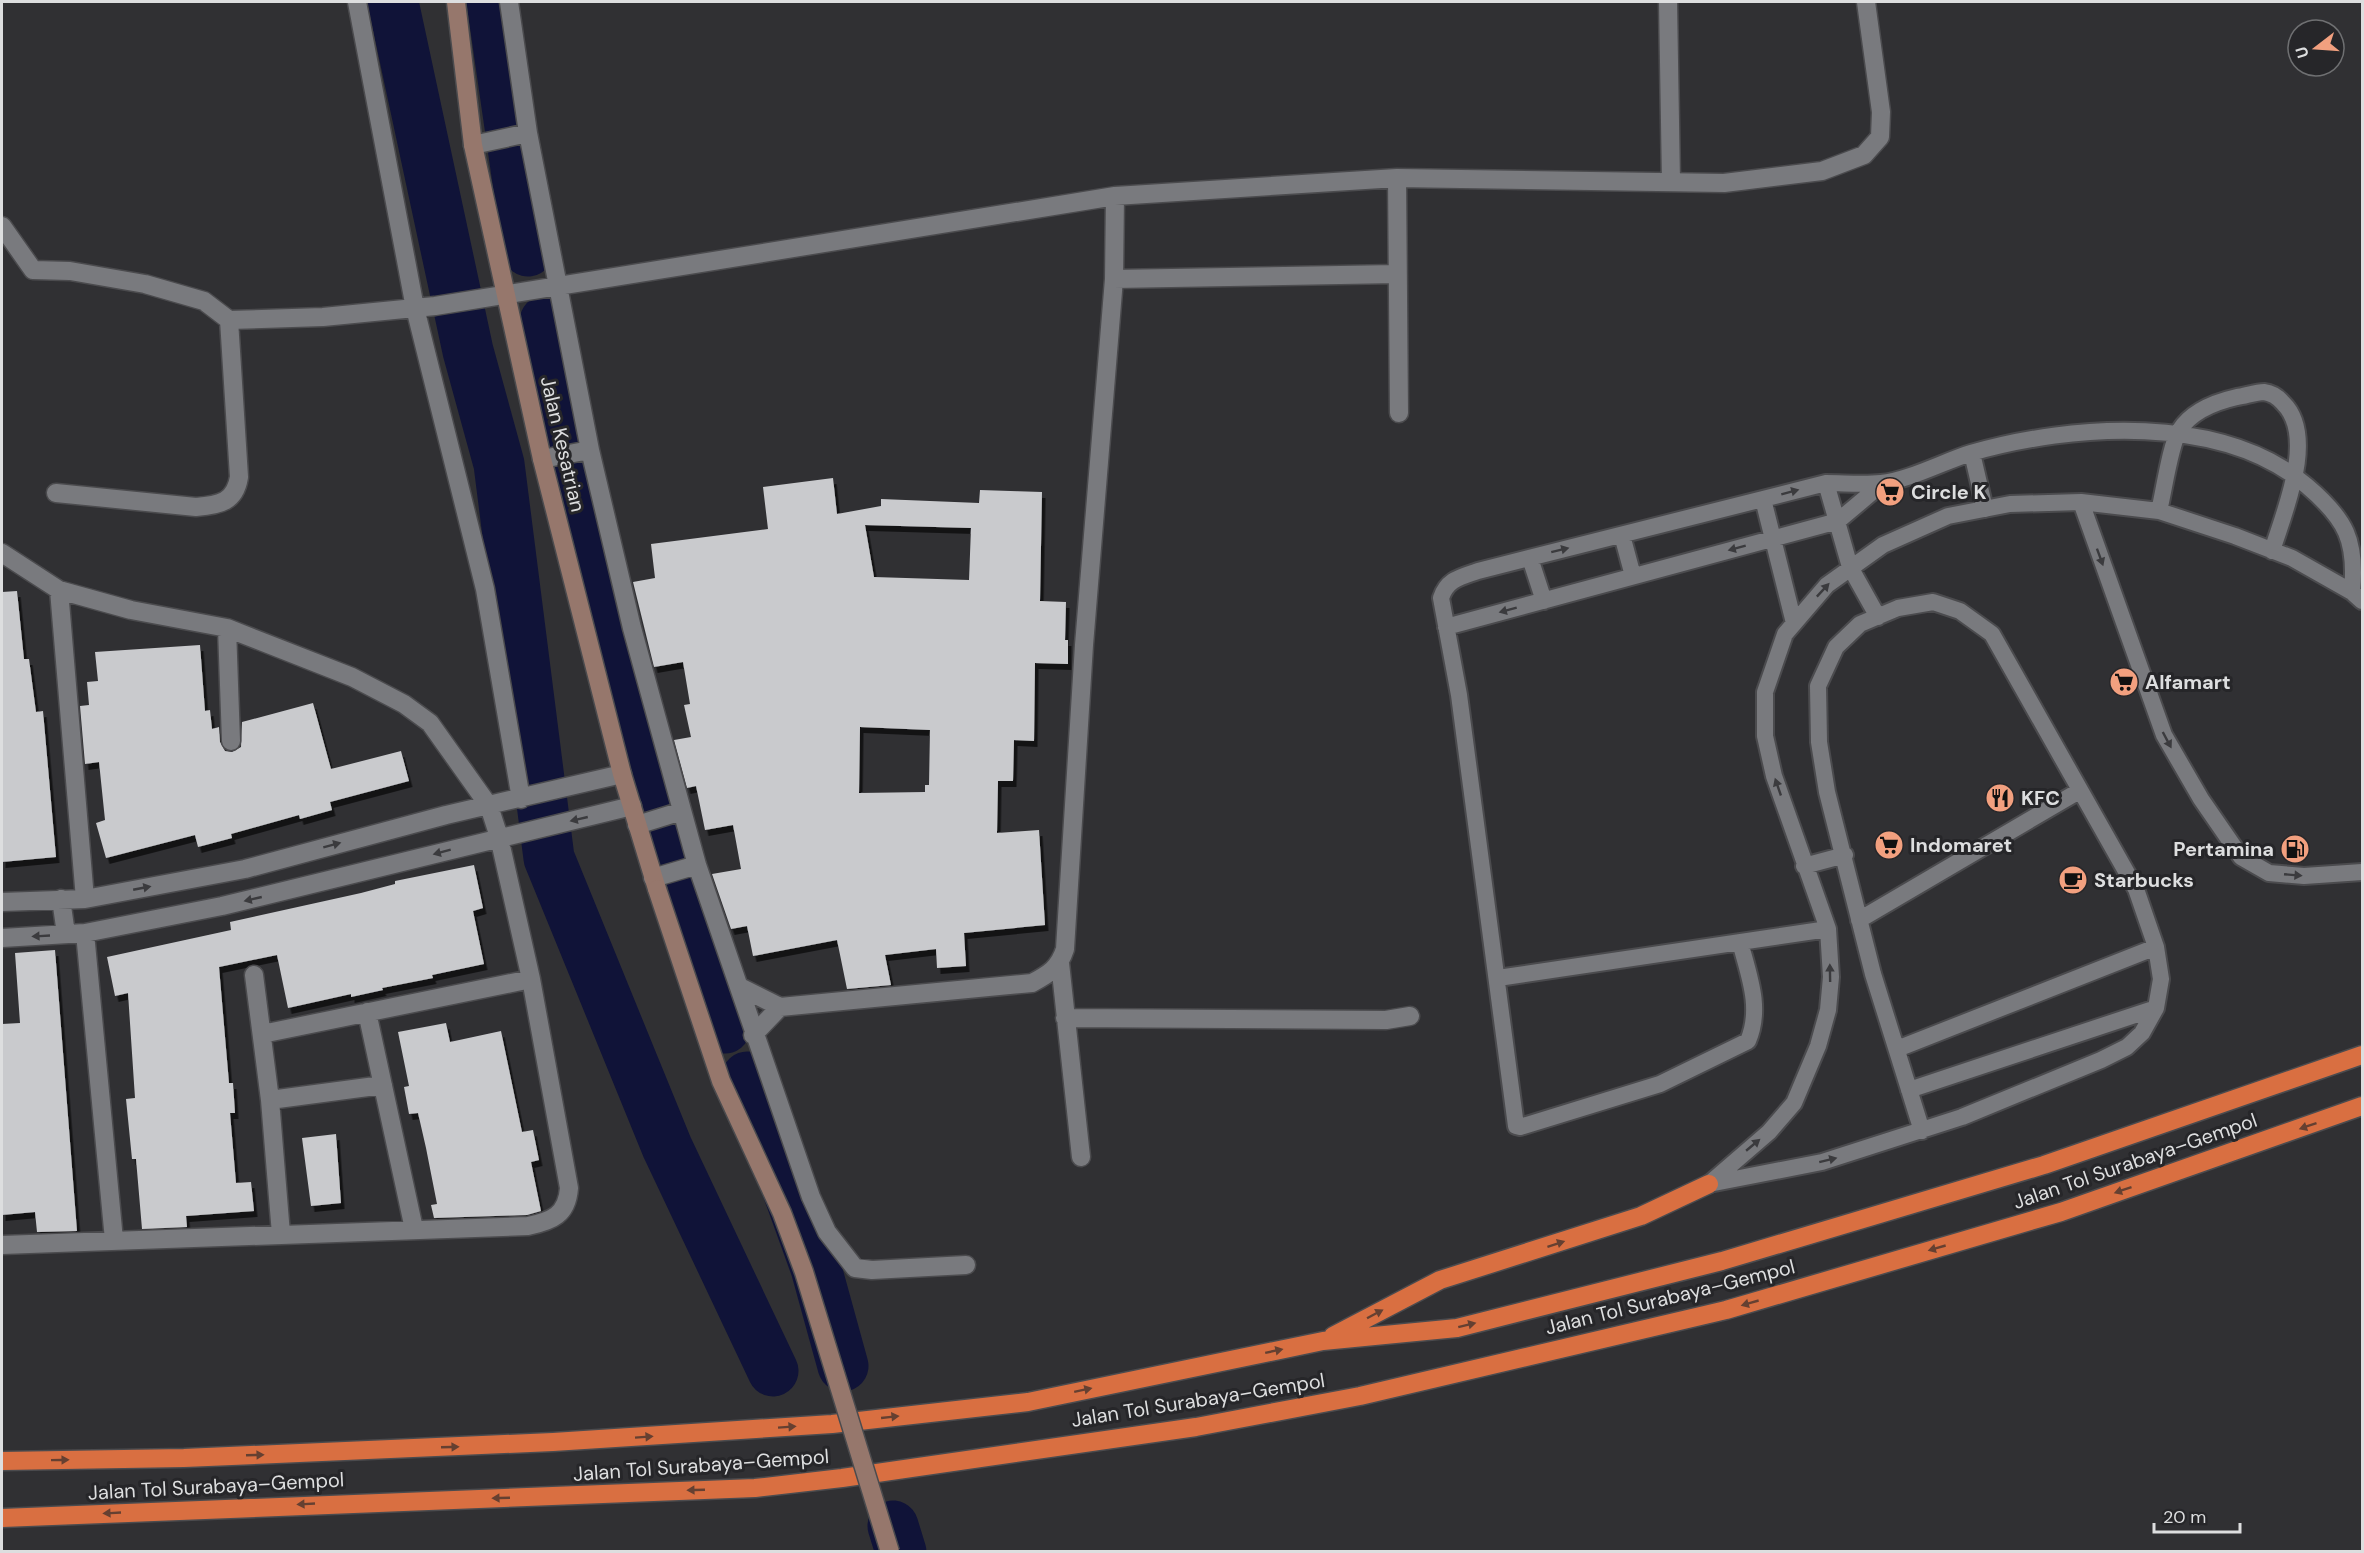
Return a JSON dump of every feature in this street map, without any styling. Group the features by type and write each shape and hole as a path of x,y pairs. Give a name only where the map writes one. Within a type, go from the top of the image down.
{"highway":[{"name":"Jalan Tol Surabaya–Gempol","path":"2,1461 196,1458 541,1443 832,1424 1028,1402 1323,1341 1456,1328 1722,1261 2044,1165 2362,1055"},
{"name":"Jalan Tol Surabaya–Gempol","path":"2,1518 755,1488 842,1478 1196,1427 1359,1396 1726,1310 2061,1212 2362,1106"},
{"path":"1323,1341 1440,1280 1641,1216 1709,1184"}],"street":[{"path":"357,2 415,308 485,589 497,671 526,798"},
{"name":"Jalan Kesatrian","path":"456,2 472,145 542,459 626,807 642,823 656,882 721,1081 782,1213 804,1272 890,1551"},
{"path":"509,2 524,134 579,453 632,628 677,813 693,866 740,987 753,1035 811,1197 827,1232 844,1257 855,1268 872,1270 966,1265"},
{"path":"1668,2 1671,182"},
{"path":"2,226 33,270 70,271 145,284 204,301 229,320 323,317 435,306 1115,196 1397,178 1724,183 1822,171 1864,155 1876,144 1881,126 1866,2"},
{"path":"472,145 524,134"},
{"path":"1397,178 1396,274 1399,413"},
{"path":"740,987 780,1007 1032,982 1050,974 1060,963 1065,949 1084,645 1114,279 1115,196"},
{"path":"1114,279 1396,274"},
{"path":"56,493 196,507 218,505 230,500 237,490 239,477 229,320"},
{"path":"542,459 579,453"},
{"path":"2,553 59,590 131,610 227,628 352,676 404,704 430,723 489,806 499,837 531,979 569,1188 568,1200 563,1212 550,1221 528,1226 2,1245"},
{"path":"59,590 84,899"},
{"path":"227,628 231,741"},
{"path":"2,902 84,899 244,869 489,806 618,776"},
{"path":"2,938 85,933 233,903 626,807"},
{"path":"642,823 677,813"},
{"path":"656,882 693,866"},
{"path":"104,895 109,928"},
{"path":"62,899 66,934"},
{"path":"85,933 114,1240"},
{"path":"1060,963 1081,1157"},
{"path":"254,975 270,1100 281,1234"},
{"path":"262,1034 531,979"},
{"path":"753,1035 780,1007"},
{"path":"367,1012 414,1229"},
{"path":"1065,1018 1386,1020 1410,1016"},
{"path":"270,1100 383,1085"}],"lane":[{"path":"2159,510 2178,433 2189,418 2201,410 2228,399 2263,392 2276,396 2293,416 2299,433 2295,476 2272,551"},
{"path":"1740,942 1755,1000 1755,1025 1748,1041 1660,1084 1521,1127 1516,1126 1461,707 1441,598 1448,584 1455,578 1826,483 1883,483 1972,453 2049,435 2130,432 2178,433 2233,445 2295,476 2337,514 2349,533 2355,563 2357,596"},
{"path":"1972,453 1985,509"},
{"path":"1826,483 1850,567 1878,617"},
{"path":"1446,627 1838,520 1883,483"},
{"path":"1763,500 1775,538 1794,623"},
{"path":"1709,1184 1783,1118 1794,1103 1806,1079 1828,1010 1831,977 1828,929 1774,776 1765,736 1765,692 1785,634 1827,585 1883,546 1948,516 2010,504 2081,502 2159,510 2272,551 2357,596"},
{"path":"2081,502 2164,735 2200,799 2241,857 2269,873 2304,876 2362,872"},
{"path":"1622,535 1633,576"},
{"path":"1530,558 1544,600"},
{"path":"1709,1184 1822,1162 1922,1131 2048,1082 2127,1047 2142,1033 2156,1008 2161,979 2156,947 2136,890 1992,634 1960,611 1933,602 1898,608 1860,624 1836,648 1818,686 1819,742 1827,792 1845,855 1859,920 1922,1131"},
{"path":"1859,920 2079,792"},
{"path":"1804,866 1845,855"},
{"path":"1498,978 1828,929"},
{"path":"1897,1049 2156,947"},
{"path":"1910,1090 2156,1008"}],"building":[{"path":"833,478 837,514 881,506 881,499 979,503 980,490 1042,492 1040,601 1066,602 1065,640 1068,640 1068,664 1035,663 1034,741 1014,740 1013,781 998,781 997,833 1039,830 1045,925 964,933 966,966 937,968 936,949 885,955 891,985 847,989 837,940 753,956 747,926 731,929 712,874 741,869 733,825 705,830 696,786 687,788 674,740 691,737 684,705 690,704 683,662 654,667 633,582 655,578 651,544 768,529 763,487","holes":["865,525 971,528 969,580 874,577","860,727 930,730 929,785 925,785 925,792 859,793"]},
{"path":"17,591 24,659 29,659 36,712 43,711 56,857 2,862 2,592"},
{"path":"200,645 205,711 210,710 212,729 219,727 220,742 225,751 232,752 241,747 242,722 313,703 331,769 401,751 409,781 330,802 332,810 300,819 299,815 231,834 232,838 198,847 195,835 106,858 96,823 105,820 99,762 85,764 80,706 89,705 87,682 98,681 95,652"},
{"path":"474,865 483,908 473,911 484,964 432,975 433,978 382,988 383,990 351,997 351,994 288,1008 277,955 219,967 229,1083 233,1083 235,1113 230,1113 236,1183 251,1182 254,1211 186,1216 187,1227 142,1229 136,1159 132,1159 126,1099 135,1098 128,993 115,996 107,957 231,930 230,922 361,893 395,884 395,881"},
{"path":"55,950 77,1231 37,1232 35,1212 2,1215 2,1024 20,1023 15,953"},
{"path":"446,1023 450,1042 501,1031 522,1132 533,1130 539,1160 531,1162 541,1211 527,1215 434,1218 431,1205 437,1204 418,1113 409,1114 404,1087 409,1086 398,1032"},
{"path":"336,1134 341,1203 311,1206 302,1138"}],"waterway":[{"path":"393,2 468,351 499,464 549,858 667,1147 773,1371"},
{"path":"492,2 528,251"},
{"path":"545,321 576,474 650,783 725,1028"},
{"path":"747,1077 816,1268 843,1366"},
{"path":"893,1526 901,1552"}],"place":[{"name":"Circle K","path":"1890,492"},
{"name":"Alfamart","path":"2124,682"},
{"name":"KFC","path":"2000,798"},
{"name":"Indomaret","path":"1889,845"},
{"name":"Pertamina","path":"2295,849"},
{"name":"Starbucks","path":"2073,880"}]}
